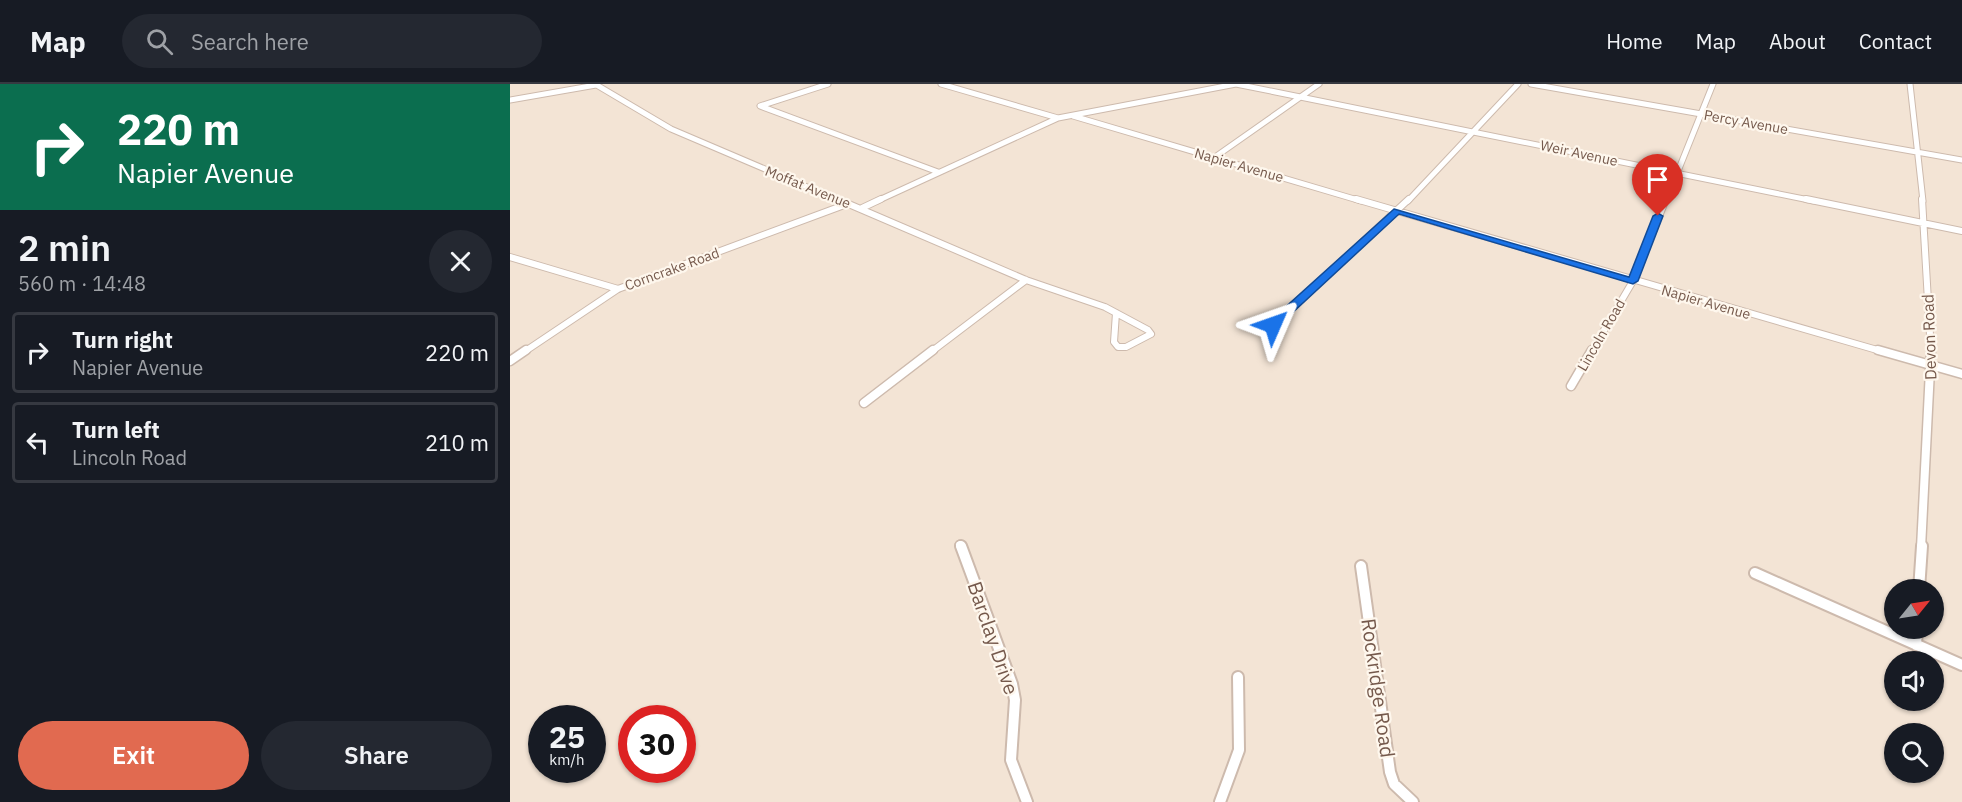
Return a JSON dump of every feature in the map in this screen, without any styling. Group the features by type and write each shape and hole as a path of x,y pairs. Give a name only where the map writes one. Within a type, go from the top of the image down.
{"street":[{"path":"510,100 596,84"},
{"name":"Moffat Avenue","path":"596,84 671,129 847,204 862,208 1026,280 1116,313"},
{"path":"828,84 760,105 938,172"},
{"path":"941,84 1058,118"},
{"name":"Weir Avenue","path":"1058,118 1233,84 1302,96 1962,231"},
{"path":"1215,157 1319,84"},
{"path":"1273,325 1398,211 1518,84"},
{"name":"Percy Avenue","path":"1531,84 1962,160"},
{"name":"Lincoln Road","path":"1571,386 1633,281 1713,84"},
{"name":"Devon Road","path":"1911,84 1925,224 1932,366 1920,579"},
{"name":"Napier Avenue","path":"1070,116 1962,375"},
{"path":"862,208 1058,118"},
{"name":"Corncrake Road","path":"510,361 618,289 847,204"},
{"path":"510,257 618,289"},
{"path":"864,403 1026,280"},
{"path":"1116,313 1148,330 1151,334 1126,347 1118,347 1114,342 1116,313"},
{"name":"Barclay Drive","path":"960,545 1012,684 1015,700 1011,760 1027,802"},
{"name":"Rockridge Road","path":"1361,566 1390,772 1394,784 1413,802"},
{"path":"1755,573 1962,665"},
{"path":"1916,639 1916,645"},
{"path":"1220,802 1239,750 1238,677"}],"shaded area":[{"path":"510,84 1962,84 1962,802 510,802"}],"route":[{"path":"1273,325 1398,211 1633,281 1658,216"}]}
